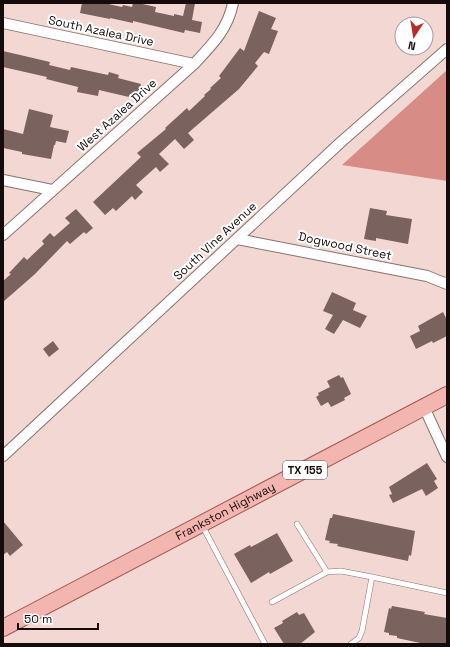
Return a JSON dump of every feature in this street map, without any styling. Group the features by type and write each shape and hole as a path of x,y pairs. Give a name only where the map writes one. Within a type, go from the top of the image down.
{"main road":[{"name":"Frankston Highway","path":"3,628 447,395"}],"street":[{"name":"West Azalea Drive","path":"3,235 194,64 226,26 233,3"},
{"name":"South Azalea Drive","path":"3,23 194,64"},
{"name":"South Vine Avenue","path":"3,456 341,142 447,49"},
{"path":"3,180 52,190"},
{"name":"Dogwood Street","path":"237,239 427,276 447,284"},
{"path":"424,407 447,457"}],"lane":[{"path":"202,524 265,644"},
{"path":"297,524 327,572"},
{"path":"272,602 327,572 341,571 447,593"},
{"path":"351,644 359,638 362,631 372,577"}],"shaded area":[{"path":"447,70 447,181 342,165"}],"building":[{"path":"82,3 104,3 122,7 123,5 132,7 133,3 138,3 156,7 155,12 174,16 174,14 183,16 186,3 195,3 192,20 202,22 200,33 185,30 184,33 133,21 133,23 80,13"},
{"path":"259,11 276,18 271,29 278,31 269,54 264,52 255,63 258,66 239,89 188,133 194,140 184,149 175,139 159,154 169,164 160,172 156,167 136,185 143,192 135,200 132,196 116,211 113,208 105,215 93,202 141,157 137,153 166,129 165,128 187,108 189,111 221,78 219,76 240,48 244,51"},
{"path":"3,51 50,62 49,65 70,70 71,67 108,75 109,72 119,75 118,78 141,84 139,93 137,93 137,96 130,94 129,97 99,90 98,96 77,92 78,87 46,79 47,77 3,67"},
{"path":"29,109 53,115 50,127 69,131 66,143 56,141 51,159 22,154 22,152 3,148 3,129 23,134"},
{"path":"370,208 387,211 386,215 412,219 408,244 376,238 376,241 364,239"},
{"path":"76,209 93,228 86,234 84,232 70,244 67,241 35,274 3,302 3,281 11,274 9,273 24,257 27,260 44,244 42,241 50,233 54,237 70,223 65,218"},
{"path":"332,292 356,303 353,310 367,316 360,328 343,320 334,334 325,329 333,315 323,311"},
{"path":"443,312 447,320 447,336 416,349 410,336 420,331 418,326"},
{"path":"53,341 59,349 49,357 43,349"},
{"path":"339,375 341,378 343,377 351,394 344,398 345,400 331,407 328,402 321,406 316,397 319,395 318,393 330,387 327,381"},
{"path":"427,463 437,479 434,481 438,488 426,496 422,489 393,503 389,495 392,494 389,487"},
{"path":"333,514 415,531 411,556 409,555 408,561 329,543 330,541 325,540 330,518 332,518"},
{"path":"3,521 23,545 10,556 7,552 3,555"},
{"path":"277,533 293,561 270,574 269,572 251,583 234,554"},
{"path":"392,606 447,618 447,644 425,644 397,638 397,636 389,635 389,633 384,632 389,608 391,609"},
{"path":"297,612 299,615 304,613 315,632 300,644 284,644 274,628"}]}
